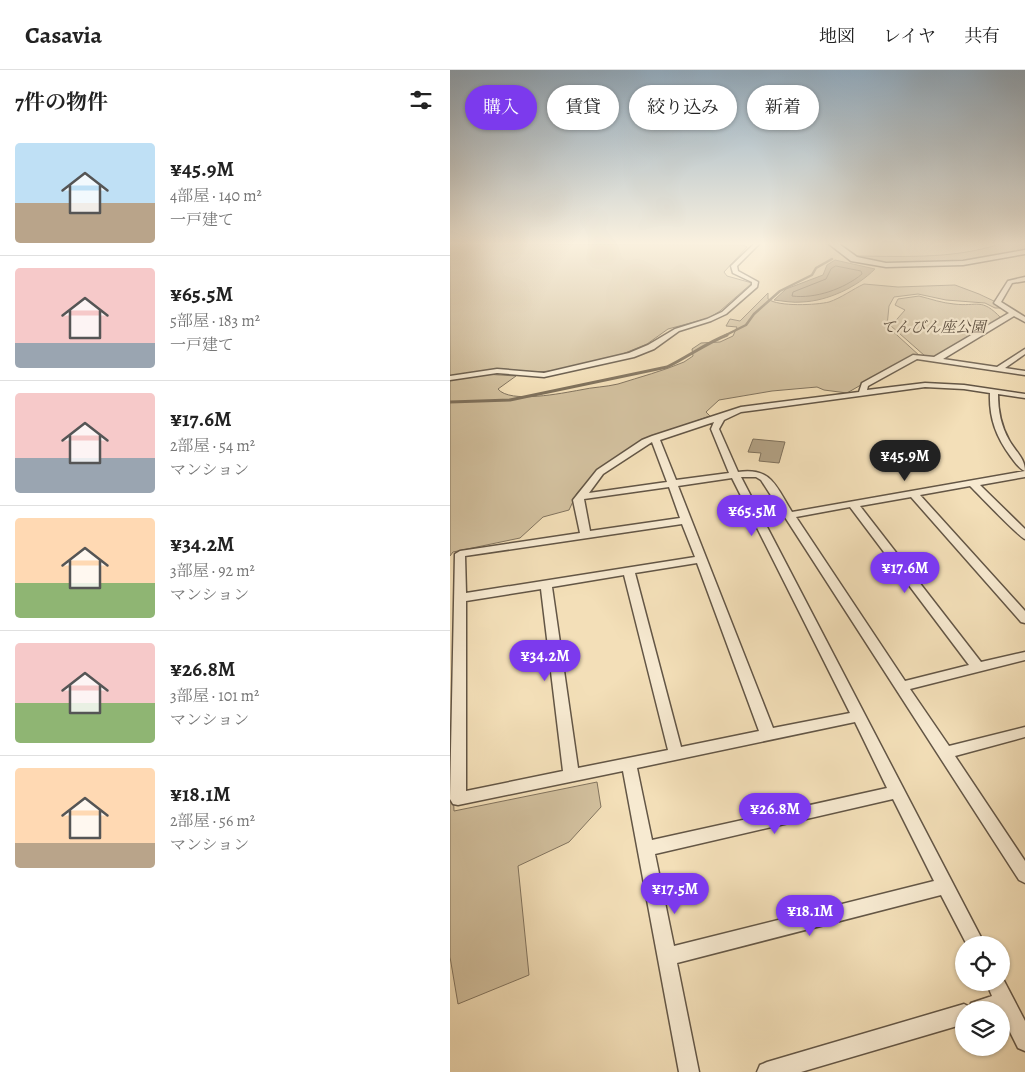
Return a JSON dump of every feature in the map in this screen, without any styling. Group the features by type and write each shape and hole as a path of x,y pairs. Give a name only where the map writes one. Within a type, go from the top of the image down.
{"street":[{"path":"450,378 497,371 544,375 631,355 651,347 677,330 724,313 750,291"},
{"path":"1005,291 997,303 1025,320"},
{"path":"935,360 1014,313"},
{"path":"998,369 1025,351"},
{"path":"862,393 865,385 916,357 1025,373"},
{"path":"586,535 578,500 600,472 645,442 741,410 925,385 944,385 1025,396"},
{"path":"994,391 993,409 996,424 1003,440 1025,468"},
{"path":"722,417 716,422 714,429 735,475 971,936"},
{"path":"655,438 768,735"},
{"path":"580,497 749,473 758,474 765,478 1025,875"},
{"path":"790,515 1025,474"},
{"path":"972,483 1025,536"},
{"path":"913,494 1025,619"},
{"path":"853,504 978,668"},
{"path":"686,520 460,554 458,799 859,716"},
{"path":"460,598 701,560"},
{"path":"629,571 676,754"},
{"path":"546,584 571,776"},
{"path":"903,686 1025,656"},
{"path":"946,753 1025,732"},
{"path":"629,764 689,1072"},
{"path":"646,849 897,792"},
{"path":"666,957 945,886"},
{"path":"1010,1012 1025,1042"},
{"path":"767,1072 955,1017"}],"green space":[{"path":"450,291 743,291 709,318 668,329 647,344 620,355 552,371 535,372 502,369 450,376"},
{"path":"851,291 970,291 996,302 1000,308 995,308 985,303 946,300 918,294 894,297 889,306 887,326 921,357 899,363 847,393 824,390 817,387 772,391 719,400 706,412 710,416 668,431 597,471 577,493 569,510 543,517 520,538 453,552 450,556 450,380 484,374 516,376 498,389 513,396 525,397 618,384 684,362 693,356 692,349 701,343 720,342 733,336 737,327 726,326 730,319 740,321 768,293 768,299 773,302 798,305 816,304 833,300"},
{"name":"てんびん座公園","path":"919,296 962,305 984,305 1001,318 934,357 925,356 891,326 905,310 895,305 898,299"},
{"path":"450,765 452,765 454,811 597,782 601,807 569,842 518,866 529,975 458,1004 450,957"}],"water":[{"path":"784,291 844,291 812,301 788,302 774,300"},
{"path":"753,439 785,442 779,463 759,461 761,453 748,452"}],"waterway":[{"path":"724,336 746,325 754,314 780,291"},
{"path":"450,402 510,400 667,367 727,335"}]}
